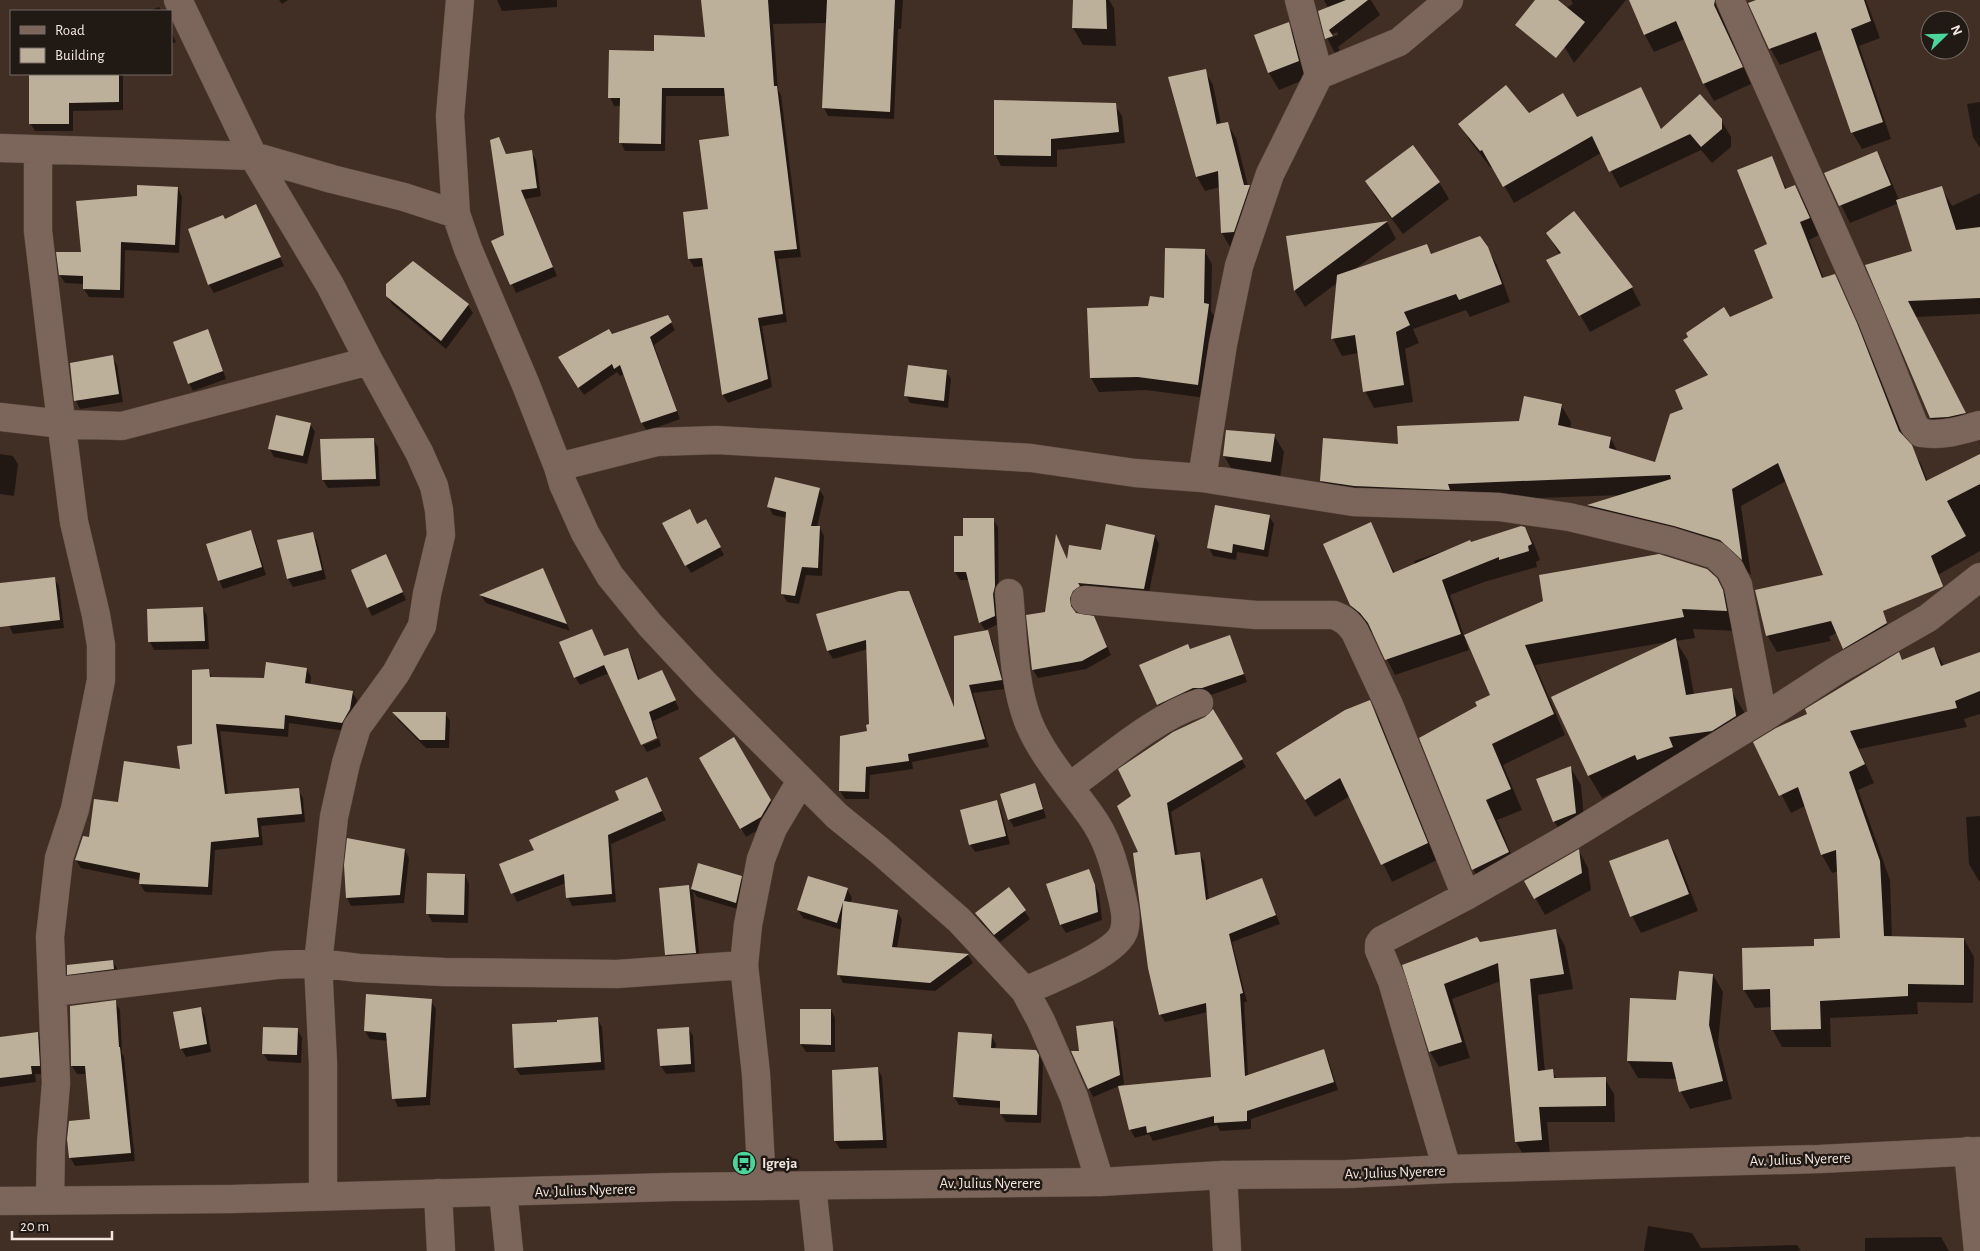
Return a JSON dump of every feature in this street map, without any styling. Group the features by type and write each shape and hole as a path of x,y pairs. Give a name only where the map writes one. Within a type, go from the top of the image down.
{"street":[{"path":"178,0 253,156 330,285 419,452 434,486 439,510 441,535 427,594 422,626 396,673 357,728 346,763 334,817 318,963 323,1063 323,1195"},
{"path":"460,0 450,116 456,214 468,249 526,385 563,484 585,533 610,576 650,625 706,685 837,816 959,920 1025,991 1041,1021 1074,1097 1100,1182"},
{"path":"1298,0 1319,75"},
{"path":"1202,478 1239,266 1270,174 1319,75 1399,42 1450,0"},
{"path":"1730,0 1871,318 1914,425 1921,433 1932,435 1946,435 1980,425"},
{"path":"0,148 38,151 253,156 332,179 404,196 456,214"},
{"path":"38,151 38,231 55,374 74,522 101,645 100,680 74,809 59,858 50,937 56,1083 51,1144 50,1200"},
{"path":"0,418 62,424 122,426 369,361"},
{"path":"558,467 656,442 717,440 1031,458 1135,473 1202,478 1353,502 1498,507 1531,510 1569,517 1652,536 1715,555 1730,569 1738,586 1763,718"},
{"path":"1447,1169 1392,981 1379,950 1379,944 1386,938 1466,896 1570,836 1763,718 1837,670 1928,618 1980,577"},
{"path":"1008,593 1019,692 1028,721 1041,747 1092,818 1113,858 1125,911 1124,931 1118,941 1096,958 1025,991"},
{"path":"1085,600 1256,615 1334,615 1343,618 1355,632 1389,705 1466,896"},
{"path":"1069,787 1148,730 1188,706 1198,703"},
{"path":"762,1186 756,1074 744,965 749,915 761,859 773,828 802,781"},
{"path":"53,992 276,965 318,963 359,968 444,972 617,974 744,965"},
{"path":"1974,1151 1978,1251"},
{"name":"Av. Julius Nyerere","path":"0,1200 233,1199 323,1195 671,1187 1100,1182 1223,1175 1347,1174 1447,1169 1811,1159 1974,1151"},
{"path":"1223,1175 1227,1251"},
{"path":"812,1186 819,1251"},
{"path":"503,1192 509,1251"},
{"path":"438,1193 441,1251"}],"building":[{"path":"701,0 768,0 774,86 777,86 797,249 774,251 783,314 758,318 768,379 722,395 702,258 688,259 683,212 708,209 699,140 729,136 724,88 662,88 661,144 619,143 620,98 608,98 609,50 654,51 654,35 705,37"},
{"path":"827,0 895,0 890,112 822,108"},
{"path":"1073,0 1106,0 1107,29 1072,28"},
{"path":"1346,0 1368,0 1329,30 1333,36 1325,39 1318,11"},
{"path":"1535,0 1558,0 1585,22 1556,58 1515,25"},
{"path":"1629,0 1715,0 1714,5 1743,67 1703,84 1676,21 1644,35"},
{"path":"1756,0 1864,0 1871,21 1851,29 1883,122 1851,133 1816,32 1769,49 1748,3"},
{"path":"1289,22 1299,61 1268,73 1254,35"},
{"path":"1206,69 1217,126 1217,124 1228,122 1244,185 1250,185 1234,232 1221,233 1218,171 1196,177 1168,77"},
{"path":"29,75 119,75 119,102 69,103 69,124 29,124"},
{"path":"1506,85 1529,113 1563,93 1577,117 1641,87 1661,129 1700,94 1722,119 1722,129 1701,147 1690,134 1609,172 1592,136 1503,187 1482,150 1480,151 1458,124"},
{"path":"994,100 1116,103 1119,132 1051,139 1051,156 994,155"},
{"path":"499,137 506,154 532,150 537,188 521,190 553,267 510,285 491,241 504,235 490,140"},
{"path":"1413,145 1440,182 1392,218 1365,181"},
{"path":"1877,151 1891,185 1839,206 1824,173"},
{"path":"1772,156 1785,189 1795,185 1810,218 1800,222 1822,278 1835,274 1857,323 1899,431 1912,445 1926,481 1980,454 1980,484 1947,501 1966,536 1931,556 1942,587 1883,611 1887,623 1843,649 1831,621 1766,636 1755,590 1823,575 1778,463 1732,489 1742,560 1720,540 1674,526 1587,505 1671,479 1670,475 1448,484 1450,490 1354,486 1320,481 1323,438 1398,444 1397,426 1519,421 1524,396 1562,404 1558,425 1611,437 1609,448 1655,462 1670,414 1683,409 1675,390 1708,375 1683,340 1688,337 1686,333 1724,307 1730,317 1773,298 1754,250 1767,244 1737,170"},
{"path":"137,185 178,187 175,245 121,242 120,290 83,289 83,276 59,275 56,252 81,252 76,201 137,196"},
{"path":"1942,186 1956,230 1980,227 1980,298 1908,301 1966,413 1930,418 1865,265 1912,251 1896,200"},
{"path":"256,204 281,257 208,285 188,229 223,215 225,219"},
{"path":"1574,211 1633,287 1579,316 1546,260 1561,253 1546,233"},
{"path":"1388,221 1294,291 1286,236"},
{"path":"1480,236 1488,247 1502,284 1459,300 1456,294 1404,312 1410,325 1396,332 1404,385 1363,392 1355,335 1331,339 1337,275 1427,244 1431,254"},
{"path":"1165,248 1205,249 1204,303 1209,304 1198,385 1138,377 1090,378 1087,308 1148,306 1150,296 1164,298"},
{"path":"413,261 469,304 441,341 386,296 386,284"},
{"path":"668,315 672,322 650,337 677,411 641,423 620,365 614,369 612,364 578,388 558,357 609,329 612,334"},
{"path":"208,329 223,371 188,384 173,342"},
{"path":"113,355 119,394 74,401 70,363"},
{"path":"908,365 947,370 944,401 904,396"},
{"path":"276,415 311,423 303,456 268,449"},
{"path":"1226,430 1275,434 1271,462 1223,456"},
{"path":"374,438 376,479 322,480 320,439"},
{"path":"775,477 820,488 811,526 820,526 818,568 802,567 795,596 781,594 786,512 767,507"},
{"path":"1215,505 1270,515 1264,550 1233,544 1232,553 1207,548"},
{"path":"690,509 697,524 706,519 721,547 685,566 662,523"},
{"path":"963,518 994,518 995,586 993,594 995,616 979,623 966,572 954,572 954,536 963,536"},
{"path":"1371,522 1393,573 1470,540 1471,542 1521,526 1525,527 1532,544 1528,546 1529,551 1499,560 1499,557 1442,580 1461,634 1385,660 1368,623 1350,605 1323,544"},
{"path":"1106,524 1155,535 1144,589 1078,583 1080,586 1073,591 1070,598 1071,606 1076,613 1094,616 1107,647 1082,661 1032,670 1026,615 1045,612 1056,534 1067,559 1069,545 1101,550"},
{"path":"251,530 262,567 218,581 206,544"},
{"path":"313,532 322,570 287,579 277,540"},
{"path":"386,554 403,592 367,608 351,570"},
{"path":"1659,554 1707,569 1717,578 1723,590 1727,611 1682,609 1684,617 1525,645 1554,714 1492,744 1511,789 1486,800 1509,852 1472,870 1419,738 1477,706 1475,702 1490,695 1464,635 1543,601 1539,575"},
{"path":"543,568 567,624 479,595"},
{"path":"55,577 60,620 0,627 0,583"},
{"path":"899,591 909,591 954,707 954,636 988,630 1002,680 969,685 985,739 908,754 909,761 866,767 865,792 839,791 840,736 867,731 866,725 869,724 866,640 827,651 816,614"},
{"path":"203,607 205,641 148,642 147,609"},
{"path":"592,629 604,656 628,648 638,680 662,670 676,700 649,712 657,738 641,745 604,665 574,678 559,642"},
{"path":"1230,635 1244,674 1202,688 1193,688 1157,705 1139,665 1188,644 1190,649"},
{"path":"1676,638 1686,695 1732,688 1736,716 1712,731 1669,737 1673,747 1637,760 1635,755 1588,776 1551,697"},
{"path":"1934,647 1941,666 1980,652 1980,691 1955,701 1957,708 1850,731 1865,764 1849,772 1880,861 1884,936 1964,938 1964,985 1908,984 1908,996 1820,1001 1821,1029 1771,1030 1770,989 1743,990 1742,948 1814,946 1814,939 1840,938 1836,850 1821,855 1798,787 1779,796 1753,742 1776,728 1807,714 1805,709 1899,652 1902,660"},
{"path":"266,662 307,668 305,683 353,691 350,709 342,723 285,715 284,729 216,724 225,794 299,788 302,814 257,818 259,837 211,842 208,887 139,884 140,873 75,860 83,836 89,837 94,799 118,802 124,761 180,769 177,746 192,744 192,670 209,669 210,677 264,678"},
{"path":"1370,700 1428,843 1381,865 1340,778 1305,800 1276,753 1345,710"},
{"path":"1213,709 1243,759 1167,803 1175,855 1200,852 1206,900 1262,878 1276,915 1229,934 1243,993 1240,994 1245,1076 1324,1049 1334,1082 1247,1111 1247,1121 1214,1123 1214,1116 1147,1133 1146,1126 1129,1130 1118,1086 1211,1077 1206,1003 1159,1015 1148,968 1133,853 1138,852 1117,806 1131,796 1118,769 1173,732 1205,717"},
{"path":"392,712 446,712 445,740 420,740"},
{"path":"734,737 771,800 761,817 740,829 699,758"},
{"path":"1571,766 1576,813 1553,822 1536,779"},
{"path":"647,777 662,811 608,835 612,894 566,898 564,874 511,894 499,864 534,850 529,840 619,800 615,791"},
{"path":"1035,783 1043,809 1008,820 1000,794"},
{"path":"997,800 1006,836 969,845 960,810"},
{"path":"347,838 405,849 400,895 346,898 344,865"},
{"path":"1668,839 1689,894 1630,917 1609,861"},
{"path":"1579,849 1582,873 1534,899 1524,881"},
{"path":"698,863 742,876 736,903 691,889"},
{"path":"1089,869 1095,885 1098,912 1060,925 1046,884"},
{"path":"427,873 465,874 464,915 426,914"},
{"path":"808,876 848,888 844,901 898,910 892,947 969,954 930,983 837,975 843,902 837,923 797,910"},
{"path":"689,885 696,953 665,955 659,888"},
{"path":"1009,887 1026,910 994,935 975,913"},
{"path":"1556,929 1564,974 1530,979 1538,1071 1553,1069 1554,1078 1606,1077 1606,1106 1539,1107 1542,1140 1515,1142 1498,963 1444,984 1462,1042 1429,1052 1402,965 1477,937 1480,942"},
{"path":"113,960 114,969 67,975 67,965"},
{"path":"1679,971 1713,974 1709,1025 1723,1081 1679,1092 1672,1062 1627,1061 1630,998 1676,1000"},
{"path":"366,994 432,999 426,1097 392,1099 386,1033 364,1031"},
{"path":"116,1000 119,1047 131,1153 69,1158 67,1139 69,1121 90,1119 85,1066 71,1066 70,1006"},
{"path":"201,1007 207,1044 180,1049 173,1012"},
{"path":"800,1009 831,1009 831,1045 800,1044"},
{"path":"598,1017 601,1062 514,1068 512,1024 557,1022 557,1020"},
{"path":"1113,1021 1120,1075 1088,1089 1071,1051 1079,1051 1076,1026"},
{"path":"263,1027 298,1028 297,1055 262,1054"},
{"path":"689,1027 691,1064 660,1066 657,1029"},
{"path":"38,1032 40,1066 31,1066 32,1074 0,1078 0,1037"},
{"path":"958,1032 992,1034 991,1048 1036,1050 1039,1055 1037,1115 1000,1114 1000,1101 953,1097"},
{"path":"878,1067 883,1140 834,1141 832,1070"}],"place":[{"name":"Igreja","path":"744,1163"}]}
